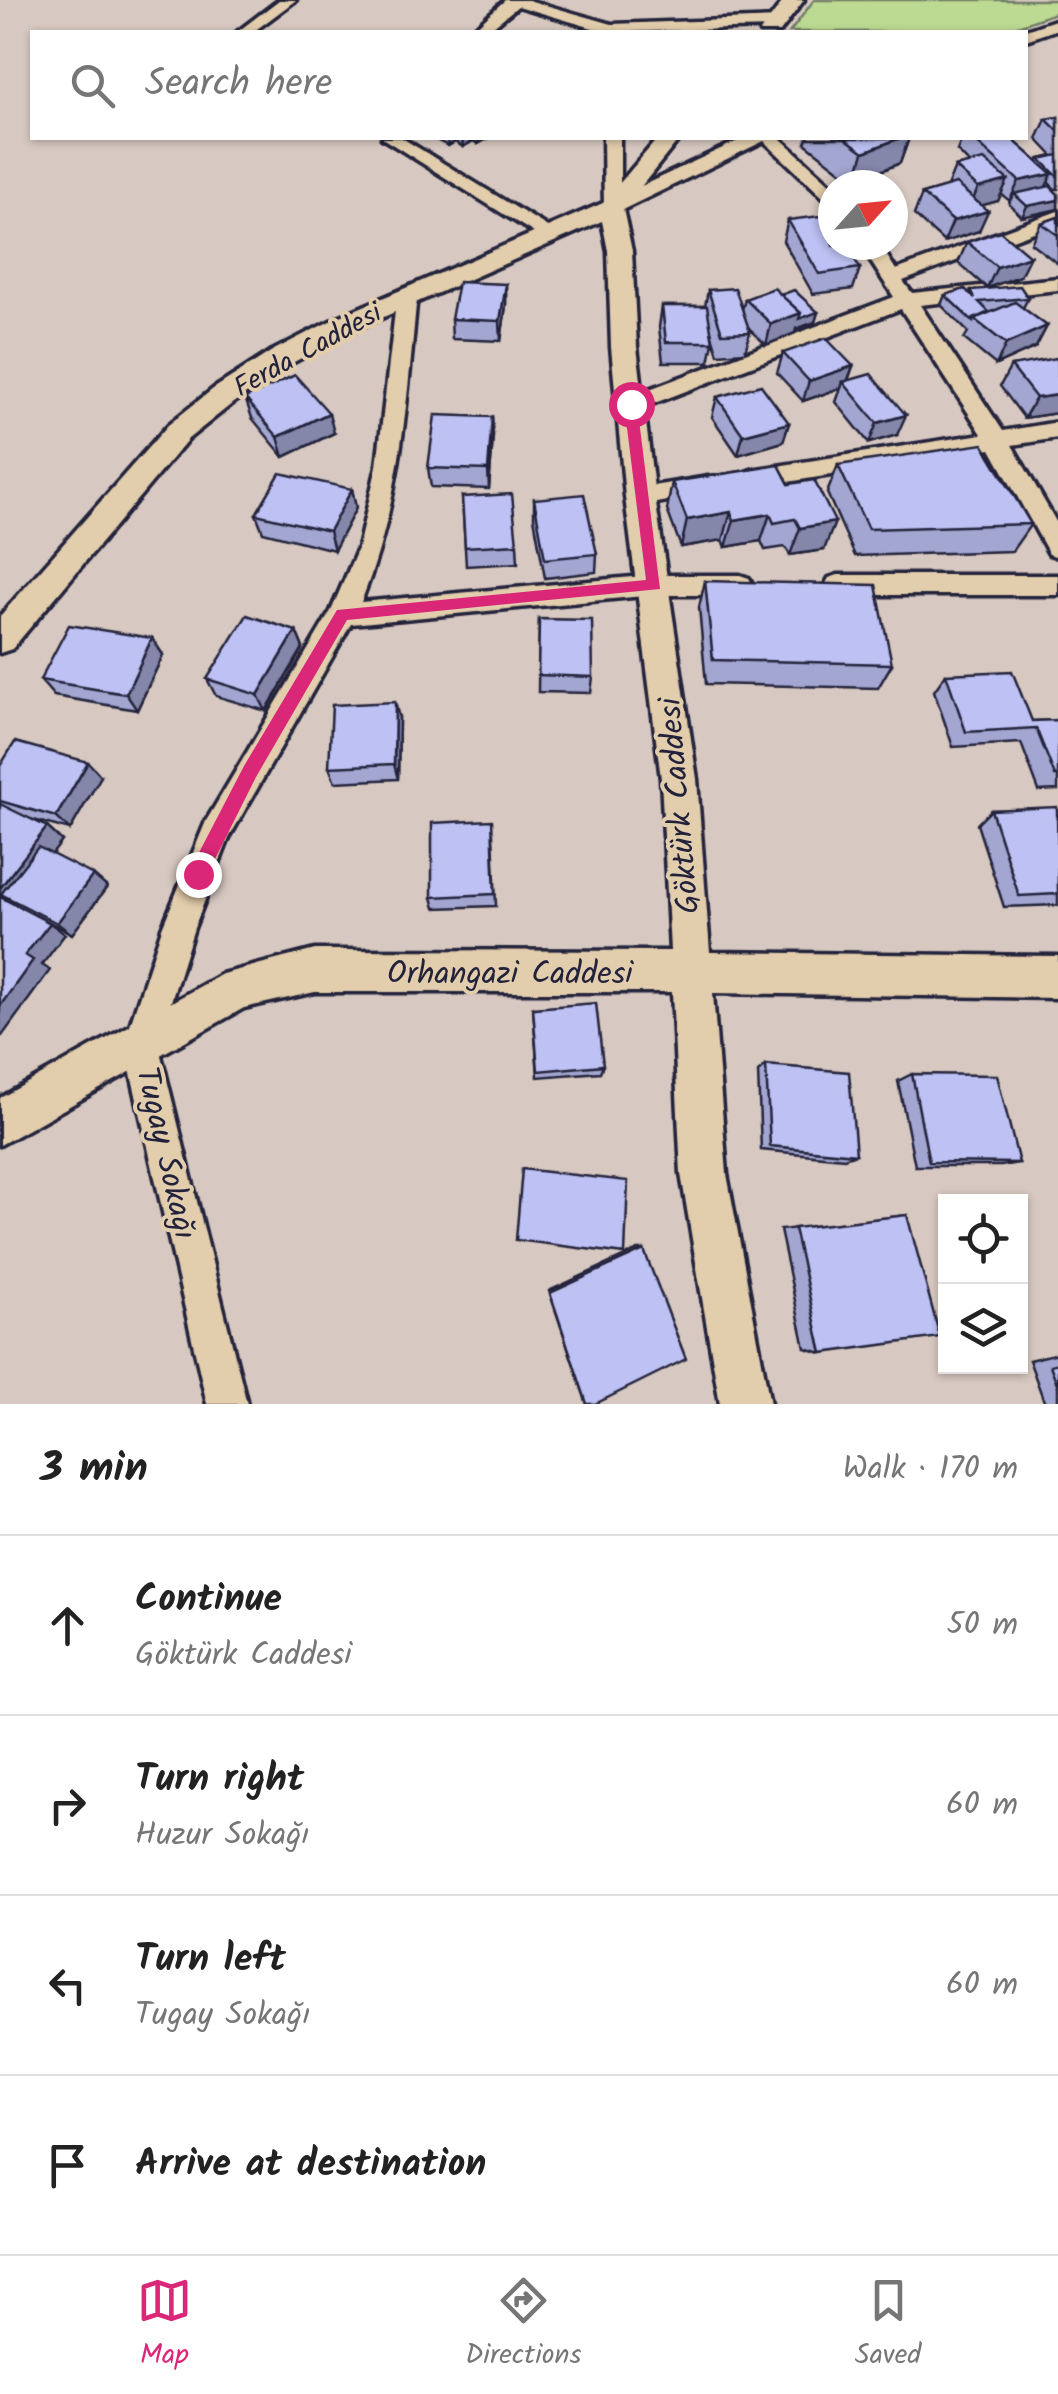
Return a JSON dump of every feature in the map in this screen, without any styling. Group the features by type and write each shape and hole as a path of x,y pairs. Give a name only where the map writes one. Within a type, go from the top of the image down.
{"street":[{"path":"247,30 289,0"},
{"path":"479,30 513,0 611,26 775,28 794,0"},
{"path":"1028,34 1058,24"},
{"path":"394,140 548,234"},
{"path":"611,140 611,208 753,140"},
{"name":"Ferda Caddesi","path":"0,639 178,432 282,357 407,294 611,208 667,140"},
{"path":"772,140 818,182"},
{"name":"Göktürk Caddesi","path":"611,208 620,251 640,496 679,780 704,1174 745,1404"},
{"path":"892,278 1058,217"},
{"path":"880,260 998,441 1058,547"},
{"path":"631,404 906,300 1058,284"},
{"name":"Tugay Sokağı","path":"227,1404 142,1043 178,928 217,831 343,614 382,507 407,294"},
{"path":"640,496 1058,430"},
{"path":"808,585 1058,584"},
{"path":"343,614 654,585 770,585"},
{"name":"Orhangazi Caddesi","path":"0,1123 237,990 315,971 556,970 1058,978"}],"green space":[{"path":"814,0 1058,0 1058,12 1007,30 792,30"}],"building":[{"path":"1058,117 1058,131 1046,119"},
{"path":"848,140 895,140 864,152"},
{"path":"974,140 1013,140 1052,174 1019,181"},
{"path":"1058,155 1058,177 1040,159"},
{"path":"984,160 1008,180 978,188 955,167"},
{"path":"956,184 988,211 953,221 922,194"},
{"path":"1050,186 1058,200 1027,206 1014,194"},
{"path":"818,216 818,260 855,260 860,268 819,274 788,220"},
{"path":"1058,217 1058,235 1041,223"},
{"path":"1000,231 1030,256 997,267 967,242"},
{"path":"458,282 506,284 500,321 451,319"},
{"path":"1020,286 1028,298 979,302 989,312 973,322 945,295 965,289 975,298 971,290"},
{"path":"735,288 750,332 722,333 708,290"},
{"path":"774,288 801,313 771,324 745,299"},
{"path":"794,290 818,312 799,319 801,313 781,295"},
{"path":"1015,302 1047,326 1006,344 974,319"},
{"path":"662,306 707,306 713,342 666,342"},
{"path":"826,338 853,366 809,381 783,353"},
{"path":"1056,358 1058,395 1036,398 1011,366"},
{"path":"871,374 906,415 877,423 843,382"},
{"path":"295,375 329,413 278,437 245,398"},
{"path":"761,385 789,423 743,435 717,397"},
{"path":"435,415 492,417 488,470 428,468"},
{"path":"983,444 1031,524 868,529 838,465"},
{"path":"779,465 789,484 814,480 835,522 800,528 795,519 774,523 770,514 734,520 731,512 687,520 672,482"},
{"path":"280,473 352,489 329,531 256,514"},
{"path":"512,494 517,544 465,547 462,497"},
{"path":"584,494 597,554 545,559 534,499"},
{"path":"705,581 876,585 892,664 713,660"},
{"path":"247,615 296,631 258,695 207,679"},
{"path":"539,619 592,620 593,677 538,675"},
{"path":"69,625 152,638 126,694 40,680"},
{"path":"1012,671 1032,721 1058,720 1058,776 1036,728 966,732 946,674"},
{"path":"395,702 394,764 329,767 332,705"},
{"path":"15,742 88,762 56,817 0,801 0,766"},
{"path":"0,804 47,827 0,888"},
{"path":"1057,807 1058,894 1019,896 991,810"},
{"path":"492,820 495,894 432,897 432,823"},
{"path":"38,847 93,875 57,923 1,894"},
{"path":"0,897 50,923 25,955 33,960 0,1006"},
{"path":"596,1003 603,1065 538,1071 533,1008"},
{"path":"766,1065 849,1072 856,1154 770,1146"},
{"path":"912,1074 997,1075 1019,1163 929,1162"},
{"path":"522,1169 628,1181 625,1254 516,1240"},
{"path":"907,1215 938,1337 822,1353 794,1228"},
{"path":"644,1250 686,1359 595,1404 587,1404 550,1293"},
{"path":"1058,1363 1058,1386 1050,1365"}],"route":[{"path":"198,874 250,771 343,614 654,585 631,404"}]}
